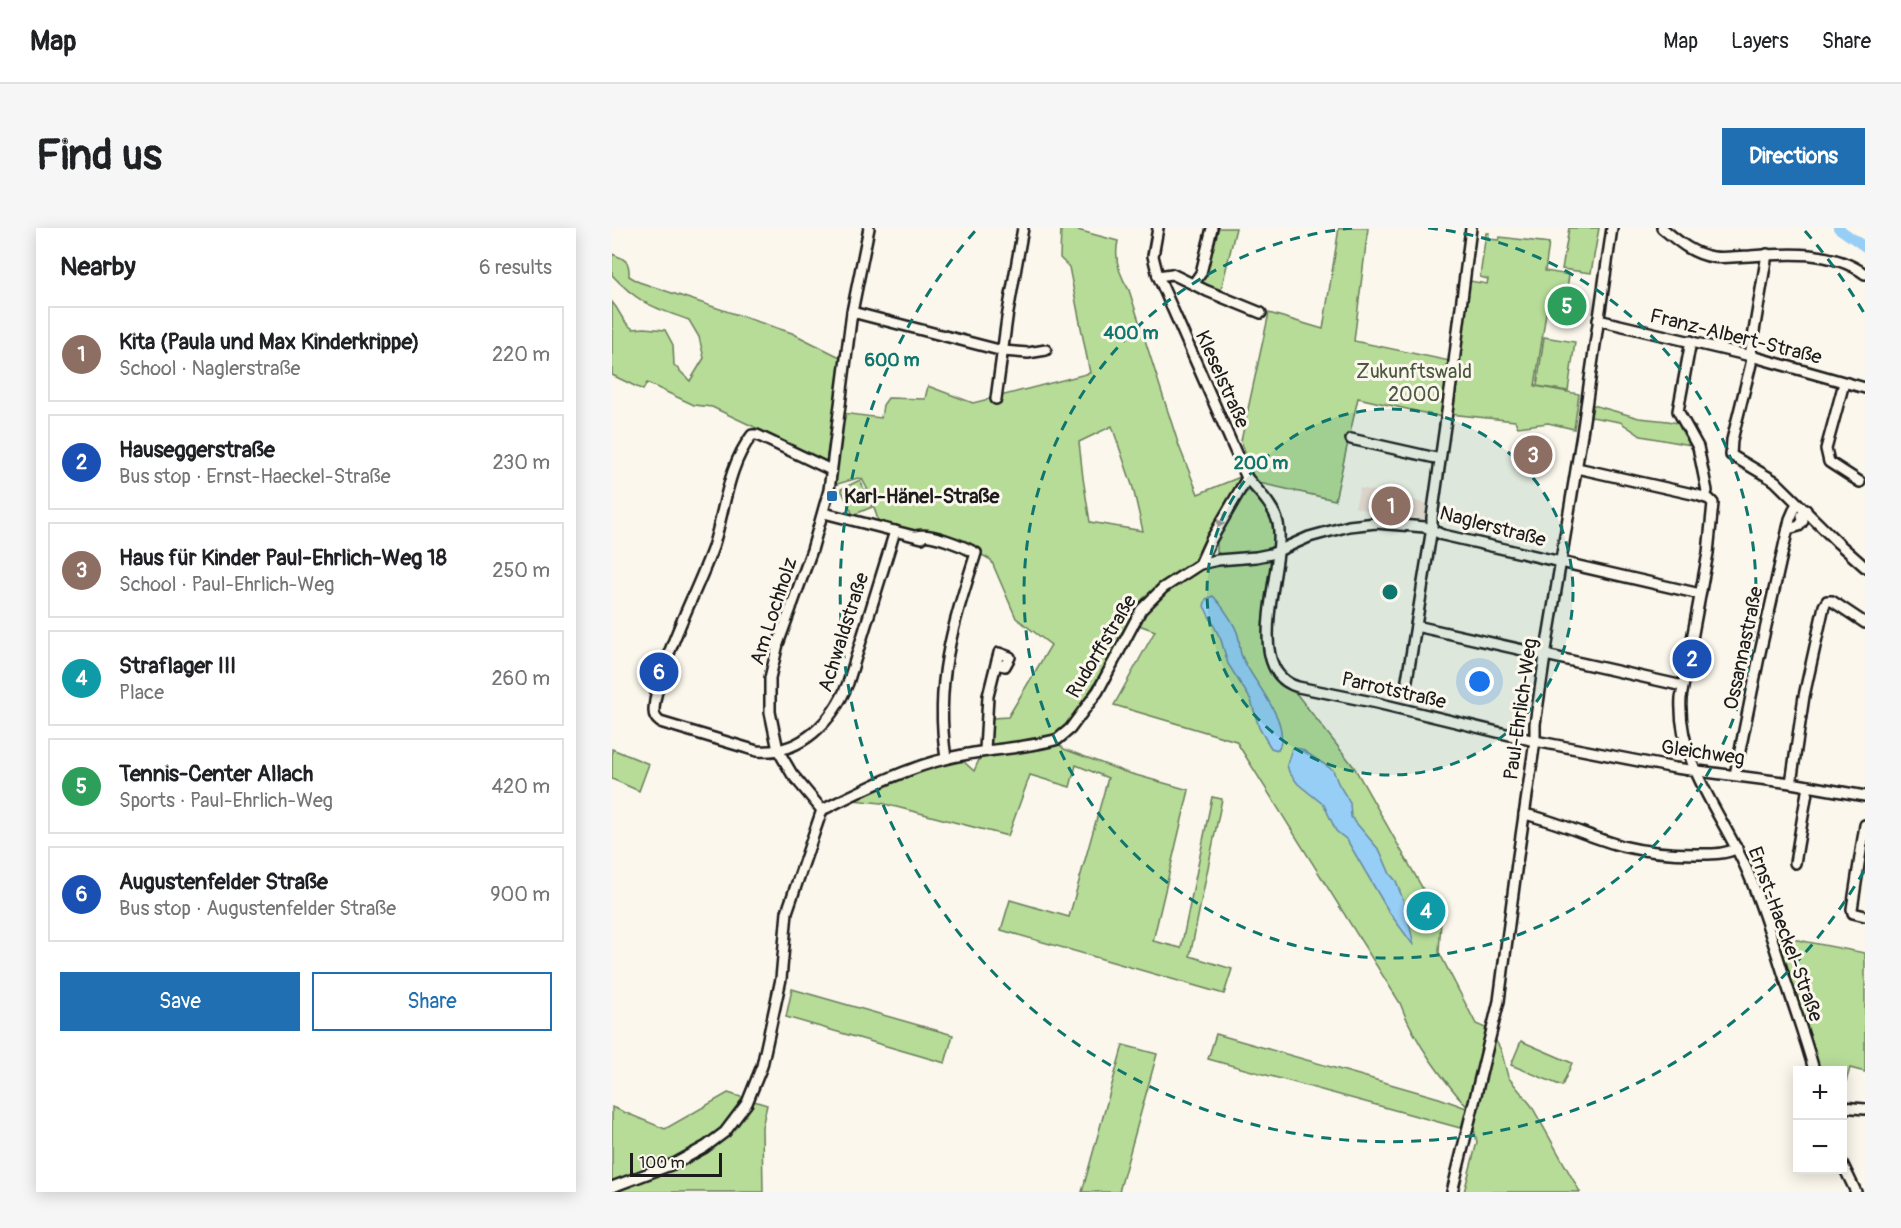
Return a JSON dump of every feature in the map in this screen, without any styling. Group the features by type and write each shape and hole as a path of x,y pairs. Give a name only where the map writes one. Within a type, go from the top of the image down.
{"street":[{"name":"Am Lochholz","path":"822,810 792,774 778,750 770,712 769,687 772,663 824,513 852,312 869,228"},
{"path":"996,399 1012,286 1023,228"},
{"name":"Kleselstraße","path":"1158,228 1153,256 1158,276 1246,478 1273,511 1279,529 1279,550 1268,639 1271,657 1282,677"},
{"path":"1194,284 1200,273 1212,228"},
{"path":"1407,680 1432,528 1431,517 1471,228"},
{"name":"Paul-Ehrlich-Weg","path":"1452,1192 1499,1001 1535,741 1535,724 1611,228"},
{"path":"1662,228 1691,250 1714,257 1767,254 1822,256 1854,267 1865,274"},
{"path":"1767,254 1746,387 1732,440 1731,455 1775,481 1865,567"},
{"path":"1158,276 1172,274 1261,313"},
{"path":"852,312 1003,351 1028,353 1046,350"},
{"name":"Franz-Albert-Straße","path":"1598,320 1751,356 1865,388"},
{"name":"Ernst-Haeckel-Straße","path":"1690,341 1678,411 1698,447 1708,498 1713,508 1683,686 1681,716 1695,770 1706,796 1737,848 1755,889 1812,1066"},
{"path":"1844,383 1826,449 1829,462 1860,482"},
{"path":"778,750 757,751 660,722 655,718 654,712 656,698 670,647 711,550 735,463 746,442 752,435 757,435 831,470"},
{"path":"1351,439 1440,459"},
{"path":"1576,468 1708,498"},
{"path":"1200,564 1246,478"},
{"name":"Ossannastraße","path":"1735,776 1790,519 1797,503"},
{"path":"1788,529 1799,526 1806,510"},
{"path":"824,513 916,536 923,534 976,553 953,628 944,668 941,715 946,758"},
{"name":"Naglerstraße","path":"1279,550 1309,537 1349,525 1376,523 1432,528 1443,535 1700,594"},
{"name":"Achwaldstraße","path":"778,750 796,744 819,729 841,701 895,531"},
{"name":"Rudorffstraße","path":"822,810 861,790 946,758 1050,741 1063,736 1102,685 1141,610 1163,588 1200,564 1256,557 1279,550"},
{"path":"1791,783 1804,696 1827,601 1832,601 1865,623"},
{"path":"1416,626 1683,686"},
{"path":"985,750 988,696 996,664"},
{"name":"Parrotstraße","path":"1282,677 1294,686 1377,703 1535,741"},
{"name":"Gleichweg","path":"1535,741 1695,770 1865,796"},
{"path":"1795,863 1808,786"},
{"path":"612,1187 676,1163 705,1147 725,1132 747,1103 762,1066 781,979 787,912 822,810"},
{"path":"1524,814 1622,846 1644,850 1671,854 1708,854 1731,852 1737,848"},
{"path":"1865,825 1853,913 1865,916"},
{"path":"1847,1107 1865,1109"},
{"path":"1847,1173 1856,1192"}],"shaded area":[{"path":"1360,488 1428,504 1426,518 1423,520 1411,517 1409,522 1355,507"}],"green space":[{"path":"1061,228 1070,228 1118,241 1117,260 1121,273 1129,290 1179,446 1198,494 1240,477 1242,483 1194,563 1202,566 1276,553 1265,648 1295,692 1354,767 1441,921 1439,952 1476,1024 1490,1030 1501,1050 1508,1077 1531,1105 1580,1192 1464,1192 1477,1142 1470,1112 1464,1129 1208,1059 1216,1034 1439,1098 1469,1109 1421,1046 1400,1003 1236,741 1114,705 1155,631 1131,622 1074,718 1060,735 990,747 992,718 1008,717 1051,645 1016,618 991,560 966,546 880,526 869,492 862,479 858,478 834,485 842,413 881,418 883,405 888,398 925,399 928,386 973,403 1090,373 1069,267 1060,258","holes":["1112,426 1133,488 1143,531 1090,522 1079,442"]},
{"path":"1216,228 1236,228 1220,294 1201,284"},
{"name":"Zukunftswald 2000","path":"1339,228 1368,228 1354,341 1450,361 1442,417 1358,398 1335,500 1255,482 1241,441 1269,313 1323,329"},
{"path":"1569,228 1599,228 1591,273 1562,269"},
{"path":"1486,233 1489,233 1488,239 1499,240 1500,237 1549,243 1545,271 1569,275 1566,295 1549,293 1535,386 1579,394 1574,429 1548,423 1518,427 1515,421 1450,414 1470,281 1487,284 1488,279 1480,277"},
{"path":"612,254 626,261 629,276 639,282 792,333 842,358 826,461 712,407 694,405 647,383 643,390 612,375 612,302 626,323 633,329 665,330 673,345 674,365 690,381 704,358 699,337 689,320 656,308 630,292 612,275"},
{"path":"1544,337 1575,342 1568,391 1537,386"},
{"path":"1593,405 1639,418 1696,427 1690,445 1641,436 1620,422 1591,417"},
{"path":"860,480 872,507 853,515 841,489"},
{"path":"1251,489 1274,522 1278,549 1271,552 1225,557 1217,552 1217,544 1213,542 1238,499"},
{"path":"1058,743 1064,749 1125,772 1189,790 1153,941 1181,948 1212,797 1222,799 1190,956 1232,969 1224,994 1001,930 1010,900 1069,917 1108,778 1076,765 1070,787 1030,775 1008,836 881,803 854,800 941,763 953,752 974,771 982,753"},
{"path":"612,749 649,764 639,791 612,779"},
{"path":"1777,936 1865,953 1865,1072 1850,1068 1847,1078 1847,1066 1818,1066"},
{"path":"792,989 953,1035 945,1063 786,1017"},
{"path":"1521,1041 1572,1063 1562,1086 1511,1065"},
{"path":"1123,1045 1157,1054 1119,1192 1082,1192"},
{"path":"728,1093 767,1105 762,1127 763,1192 612,1192 612,1107 665,1129"}],"water":[{"path":"1213,596 1234,625 1239,637 1241,654 1276,714 1281,739 1278,750 1271,748 1259,728 1251,700 1228,664 1221,640 1204,606 1206,599"},
{"path":"1292,748 1301,749 1333,770 1350,803 1351,817 1380,851 1390,874 1396,881 1406,908 1414,946 1389,912 1347,840 1336,831 1324,805 1298,784 1289,772 1287,765"}],"waterway":[{"path":"1838,228 1865,247"}],"place":[{"name":"Tennis-Center Allach","path":"1567,306"},
{"name":"Haus für Kinder Paul-Ehrlich-Weg 18","path":"1533,455"},
{"name":"Karl-Hänel-Straße","path":"832,496"},
{"name":"Kita (Paula und Max Kinderkrippe)","path":"1391,506"},
{"name":"Hauseggerstraße","path":"1692,659"},
{"name":"Augustenfelder Straße","path":"659,672"},
{"name":"Straflager III","path":"1426,911"}]}
